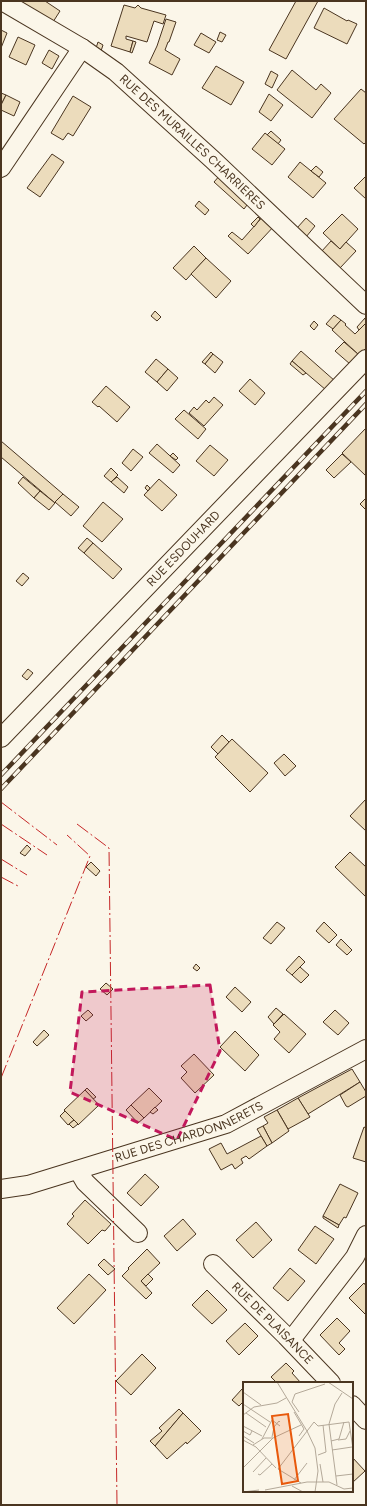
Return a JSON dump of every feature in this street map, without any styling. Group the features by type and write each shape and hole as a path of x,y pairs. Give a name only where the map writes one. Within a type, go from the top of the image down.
{"street":[{"name":"RUE DES MURAILLES CHARRIERES","path":"2,1 82,48 116,72 213,160 366,305"},
{"path":"1,168 82,48"},
{"name":"RUE ESDOUHARD","path":"1,738 366,359"},
{"name":"RUE DES CHARDONNERETS","path":"1,1189 28,1185 226,1124 366,1049"},
{"path":"78,1170 85,1182 138,1233"},
{"path":"290,1340 355,1257 366,1235"},
{"name":"RUE DE PLAISANCE","path":"214,1264 330,1382"},
{"path":"353,1406 366,1420"}],"highlighted area":[{"path":"210,985 220,1051 177,1140 70,1092 82,992"}],"building":[{"path":"19,1 45,1 60,11 53,22"},
{"path":"296,1 318,1 286,59 269,50"},
{"path":"124,5 135,8 138,5 141,8 166,15 163,24 154,21 147,42 126,36 126,39 133,41 130,52 111,46"},
{"path":"324,8 347,21 348,20 357,24 347,44 314,28"},
{"path":"166,19 176,22 165,50 180,59 172,75 149,63 157,46"},
{"path":"1,30 7,33 1,48"},
{"path":"220,32 226,35 222,42 217,40"},
{"path":"201,33 216,42 209,53 194,45"},
{"path":"18,37 35,45 26,65 9,57"},
{"path":"133,41 136,42 132,53 130,52"},
{"path":"98,42 103,45 101,51 96,48"},
{"path":"49,50 59,56 52,69 42,63"},
{"path":"216,66 244,82 231,105 202,88"},
{"path":"292,70 316,90 321,84 331,93 312,118 277,90"},
{"path":"271,71 278,75 272,88 265,84"},
{"path":"361,89 366,93 366,142 364,144 334,119"},
{"path":"1,93 6,95 1,105"},
{"path":"269,94 283,105 271,121 259,112"},
{"path":"6,95 20,102 14,116 1,110 1,105"},
{"path":"73,96 91,107 73,136 68,133 63,140 51,133"},
{"path":"271,131 281,140 278,144 267,135"},
{"path":"265,133 285,149 272,165 252,149"},
{"path":"52,154 64,162 40,197 27,188"},
{"path":"300,162 326,183 313,198 288,177"},
{"path":"316,166 323,172 319,177 311,171"},
{"path":"221,174 250,201 244,209 214,182"},
{"path":"366,176 366,199 354,188"},
{"path":"199,201 209,210 205,215 195,206"},
{"path":"265,214 276,224 248,254 228,236 232,232 242,240"},
{"path":"342,214 358,229 340,249 323,233"},
{"path":"258,217 260,219 254,227 251,224"},
{"path":"306,218 315,226 306,237 297,228"},
{"path":"331,241 340,249 346,242 356,251 340,268 321,252"},
{"path":"194,246 206,258 186,280 173,268"},
{"path":"206,258 231,281 216,298 191,274"},
{"path":"155,311 161,317 157,321 151,316"},
{"path":"334,315 341,320 333,329 326,324"},
{"path":"365,318 366,323 359,330 357,327"},
{"path":"341,320 355,334 366,323 366,348 359,355 332,330"},
{"path":"314,321 318,325 314,330 310,326"},
{"path":"344,342 359,355 350,364 335,351"},
{"path":"301,351 335,381 326,390 292,361"},
{"path":"211,352 213,354 205,364 202,362"},
{"path":"213,354 223,362 215,373 205,364"},
{"path":"156,359 168,369 157,382 145,372"},
{"path":"292,361 306,373 303,375 290,364"},
{"path":"168,369 178,378 167,391 157,382"},
{"path":"250,379 265,393 255,405 239,391"},
{"path":"106,386 130,407 117,422 99,406 98,407 92,402"},
{"path":"214,397 223,405 204,426 189,413 194,407 197,410 206,400 209,403"},
{"path":"184,410 206,429 198,439 175,419"},
{"path":"366,428 366,476 342,453"},
{"path":"1,441 63,494 55,503 1,457"},
{"path":"157,444 180,465 173,473 149,453"},
{"path":"210,445 228,460 214,476 196,461"},
{"path":"133,449 143,457 131,471 122,463"},
{"path":"173,453 178,458 176,460 170,456"},
{"path":"342,454 351,462 334,478 326,470"},
{"path":"111,468 118,475 111,482 104,476"},
{"path":"23,477 40,491 34,498 18,483"},
{"path":"117,477 128,487 124,493 111,482"},
{"path":"159,479 177,495 162,511 144,495"},
{"path":"147,485 150,488 148,491 145,488"},
{"path":"40,491 55,503 49,510 34,498"},
{"path":"63,494 79,507 71,516 55,502"},
{"path":"366,498 366,510 360,504"},
{"path":"103,502 123,519 102,542 83,526"},
{"path":"87,538 93,543 84,553 78,548"},
{"path":"93,543 122,569 113,579 84,553"},
{"path":"23,573 29,578 22,586 16,581"},
{"path":"28,669 33,673 27,680 22,676"},
{"path":"222,735 229,742 218,754 211,747"},
{"path":"232,739 268,773 250,792 215,757"},
{"path":"284,754 296,766 285,776 274,763"},
{"path":"366,799 366,831 350,816"},
{"path":"27,845 31,849 25,856 20,853"},
{"path":"350,852 366,867 366,897 335,867"},
{"path":"91,862 100,871 96,876 86,867"},
{"path":"277,922 285,928 271,944 263,938"},
{"path":"324,922 337,935 329,943 316,931"},
{"path":"341,939 352,950 347,955 336,945"},
{"path":"299,956 305,962 292,975 286,970"},
{"path":"196,964 200,968 197,971 193,968"},
{"path":"300,967 309,975 301,983 292,975"},
{"path":"106,983 113,989 107,995 100,989"},
{"path":"235,987 251,1002 242,1012 226,997"},
{"path":"276,1008 283,1014 274,1024 268,1017"},
{"path":"88,1010 93,1015 86,1021 81,1016"},
{"path":"335,1010 349,1023 338,1035 323,1022"},
{"path":"284,1014 306,1034 289,1053 274,1039 280,1032 273,1025"},
{"path":"44,1030 49,1035 37,1046 33,1042"},
{"path":"235,1031 259,1055 245,1071 220,1047"},
{"path":"194,1054 214,1075 195,1093 181,1078 187,1072 181,1066"},
{"path":"352,1069 360,1082 308,1114 298,1098"},
{"path":"360,1082 366,1092 366,1096 348,1107 346,1106 340,1095"},
{"path":"87,1088 96,1097 93,1099 85,1090"},
{"path":"149,1088 162,1101 144,1118 131,1105"},
{"path":"85,1090 99,1105 78,1125 64,1110"},
{"path":"298,1098 310,1117 288,1129 277,1110"},
{"path":"131,1105 144,1118 138,1123 126,1110"},
{"path":"155,1107 158,1110 153,1114 150,1112"},
{"path":"277,1110 289,1131 272,1143 263,1126 268,1123 264,1117"},
{"path":"65,1111 74,1120 68,1125 60,1116"},
{"path":"74,1120 78,1124 73,1128 69,1124"},
{"path":"263,1126 272,1143 267,1146 257,1129"},
{"path":"364,1127 366,1128 366,1162 353,1158"},
{"path":"261,1136 267,1146 249,1159 246,1156 241,1159 243,1163 235,1169 232,1164 221,1170 209,1149 221,1143 227,1154"},
{"path":"145,1174 159,1187 141,1206 127,1193"},
{"path":"340,1184 358,1193 346,1218 344,1217 339,1225 323,1216"},
{"path":"85,1200 111,1224 105,1231 102,1230 88,1244 67,1224 74,1216 72,1214"},
{"path":"323,1216 339,1225 338,1228 323,1218"},
{"path":"183,1219 196,1234 177,1251 164,1236"},
{"path":"256,1222 272,1240 253,1258 236,1240"},
{"path":"315,1226 334,1239 316,1264 298,1250"},
{"path":"147,1249 160,1263 141,1281 152,1293 146,1299 122,1276"},
{"path":"104,1259 115,1269 108,1275 98,1265"},
{"path":"290,1268 305,1281 288,1301 273,1288"},
{"path":"89,1274 106,1290 74,1324 57,1308"},
{"path":"148,1274 153,1279 146,1286 141,1281"},
{"path":"364,1283 366,1286 366,1315 349,1298"},
{"path":"207,1290 227,1310 212,1324 192,1305"},
{"path":"337,1318 350,1331 339,1343 345,1349 339,1355 320,1335"},
{"path":"245,1323 258,1336 239,1355 226,1341"},
{"path":"142,1354 156,1368 131,1395 116,1381"},
{"path":"286,1363 294,1371 292,1373 300,1382 276,1382 271,1377"},
{"path":"242,1389 243,1390 243,1402 239,1406 232,1400"},
{"path":"179,1409 183,1413 155,1446 150,1441 162,1431 159,1428"},
{"path":"183,1413 201,1431 167,1459 155,1446"},
{"path":"353,1458 365,1471 353,1482"}],"railway":[{"path":"1,775 366,391"},
{"path":"1,789 366,404"}],"power":[{"path":"1,802 57,845"},
{"path":"1,824 47,855"},
{"path":"77,824 109,848 117,1505"},
{"path":"1,1078 90,856 67,835"},
{"path":"1,859 27,875"},
{"path":"1,877 18,886"}]}
